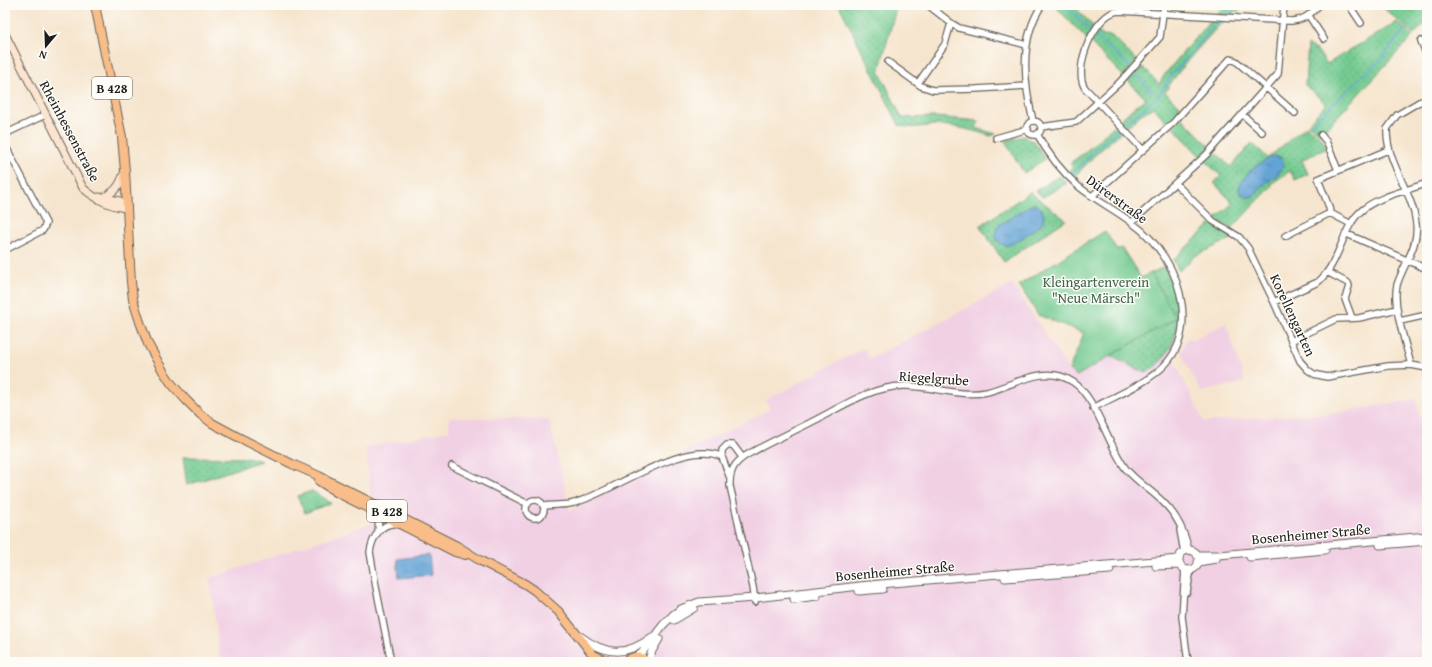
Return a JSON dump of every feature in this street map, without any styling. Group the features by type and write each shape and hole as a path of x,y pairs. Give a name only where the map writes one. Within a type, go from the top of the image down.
{"main road":[{"name":"B 428","path":"95,5 122,137 130,274 134,300 148,344 163,371 186,400 206,419 292,464 332,482 457,546 534,590 558,612 597,659 612,662"},
{"name":"Rheinhessenstraße","path":"5,34 79,182 92,196"},
{"path":"104,197 110,195 119,187 125,171"},
{"path":"92,196 104,197 120,202 127,208"},
{"path":"92,196 111,205 127,208"},
{"name":"B 428","path":"292,464 336,492 455,552 481,561"},
{"path":"626,662 632,657 636,656 647,662"}],"street":[{"path":"928,5 959,28 1027,45"},
{"path":"1041,127 1076,122 1130,72 1157,41 1162,33 1164,5"},
{"path":"1132,222 1206,155 1278,74 1284,5"},
{"path":"1144,150 1082,85 1080,74 1087,45 1101,22 1108,14 1114,11 1298,20 1309,16 1319,5"},
{"path":"1349,5 1361,23"},
{"path":"1033,121 1025,74 1027,45 1032,25 1040,6"},
{"path":"1309,16 1324,39"},
{"path":"918,83 945,44 951,23"},
{"path":"1421,41 1427,56"},
{"path":"1092,196 1173,123 1230,59 1236,60 1296,113"},
{"path":"888,62 921,86 933,90 1026,86"},
{"path":"1411,365 1396,300 1398,284 1417,231 1414,214 1388,150 1387,129 1398,115 1419,102 1427,100"},
{"path":"1242,114 1262,132"},
{"path":"5,134 45,115"},
{"path":"1033,121 1039,123 1041,127"},
{"path":"1033,121 1028,125 1028,129 1031,134 1037,134 1041,127"},
{"path":"996,138 1028,129"},
{"name":"Dürerstraße","path":"1037,134 1048,153 1059,167 1079,186 1132,222 1159,249 1174,272 1183,307 1181,336 1177,348 1167,364 1139,384 1093,408"},
{"path":"1321,135 1326,141 1338,170"},
{"path":"5,145 46,224 43,230 5,250"},
{"path":"1330,213 1318,179 1388,150"},
{"name":"Korellengarten","path":"1175,183 1213,221 1243,241 1252,256 1302,364 1308,370 1321,376 1335,376 1369,369 1411,365 1427,368"},
{"path":"1274,302 1318,282 1327,272 1351,224 1360,212 1368,205 1427,183"},
{"path":"1330,213 1351,224"},
{"path":"1285,236 1330,213"},
{"path":"1347,234 1427,269"},
{"path":"1327,272 1348,283 1349,286 1345,299 1352,318"},
{"path":"1291,341 1336,319 1345,317 1352,318 1397,309"},
{"path":"1400,321 1427,315"},
{"name":"Riegelgrube","path":"742,457 848,403 887,387 904,386 966,394 987,392 1023,379 1043,374 1057,375 1072,381 1079,386 1093,408 1118,457 1126,468 1134,478 1162,501 1173,513 1186,537 1187,551"},
{"path":"730,478 737,461 742,457 733,445 727,445 722,450 722,457 730,478 730,486 755,600"},
{"path":"543,506 554,504 572,504 670,460 702,453 716,454 722,457"},
{"path":"452,466 528,504"},
{"path":"536,500 543,506 543,512 540,516 533,518 527,513 526,508 530,501 536,500"},
{"path":"370,509 376,513 378,518 379,525 371,547 371,560 392,662"},
{"path":"377,534 386,524 394,523 402,525"},
{"name":"Bosenheimer Straße","path":"1198,559 1219,555 1427,536"},
{"name":"Bosenheimer Straße","path":"1198,559 1220,559 1427,541"},
{"path":"1184,566 1196,567 1198,559 1195,553 1187,551 1184,566 1184,635 1188,662"},
{"name":"Bosenheimer Straße","path":"647,662 656,642 665,630 677,617 697,606 870,585 1184,566"},
{"name":"Bosenheimer Straße","path":"636,656 642,654 658,632 681,608 699,602 755,600"},
{"path":"574,632 590,643 599,647 621,651 636,647 658,632"}],"shaded area":[{"path":"1012,284 1069,370 1077,376 1176,318 1175,362 1204,422 1336,413 1416,399 1427,446 1427,662 220,662 210,578 373,523 366,447 449,431 449,417 549,420 570,510 770,409 766,400 864,348 870,359"},
{"path":"1226,323 1245,382 1201,392 1181,353 1185,341 1190,338 1192,340"}],"green space":[{"path":"839,5 897,5 879,71 902,118 936,117 979,121 976,128 996,134 991,136 965,129 939,125 914,127 899,125"},
{"path":"1054,5 1073,5 1094,27 1087,39"},
{"path":"1225,5 1240,5 1239,11 1233,11 1233,16 1218,15 1218,12"},
{"path":"1380,5 1400,5 1412,11 1415,5 1427,5 1427,22 1414,34"},
{"path":"1211,19 1224,20 1185,64 1165,92 1183,109 1169,124 1153,107 1140,115 1126,128 1119,121 1134,107 1146,99 1127,80 1137,69 1140,71 1143,67 1159,84 1165,74"},
{"path":"1397,22 1413,36 1321,134 1308,124 1326,104 1305,85 1308,45 1314,50 1316,49 1327,64"},
{"path":"1098,31 1102,35 1112,36 1137,61 1123,76 1091,43"},
{"path":"1182,118 1210,147 1201,157 1173,127"},
{"path":"1116,124 1122,131 1093,157 1075,176 1069,170 1073,166 1070,163 1084,153"},
{"path":"1306,126 1321,138 1326,144 1327,148 1302,160 1308,174 1295,180 1290,171 1271,184 1272,186 1231,229 1215,219 1233,203 1214,183 1221,176 1205,161 1214,151 1231,167 1252,143 1268,158"},
{"path":"1024,136 1027,139 1034,141 1045,159 1024,173 1005,141"},
{"path":"1059,176 1067,183 1043,197 1035,191"},
{"path":"1030,192 1066,220 1004,262 980,226"},
{"path":"1212,223 1232,236 1231,239 1195,256 1179,271 1173,260"},
{"name":"Kleingartenverein \"Neue Märsch\"","path":"1105,231 1117,250 1122,248 1141,278 1151,273 1176,318 1077,376 1069,370 1084,333 1038,315 1019,285"},
{"path":"1164,267 1171,281 1175,296 1177,325 1174,338 1168,351 1159,363 1146,373 1110,356 1176,318 1151,273"},
{"path":"183,457 252,458 261,461 187,485"},
{"path":"312,491 331,503 305,513 297,496"}],"water":[{"path":"1274,156 1282,158 1283,167 1281,170 1262,186 1253,196 1248,197 1241,194 1239,188 1248,173 1258,165"},
{"path":"1034,204 1042,211 1044,216 1043,222 1016,242 1008,245 999,243 996,238 996,230 999,225"},
{"path":"429,555 431,575 399,578 397,559"}],"waterway":[{"path":"1065,5 1091,31"},
{"path":"1225,14 1234,5"},
{"path":"1124,124 1157,98 1171,76 1219,20"},
{"path":"1312,124 1382,58 1404,30"},
{"path":"1095,36 1130,68"},
{"path":"1134,73 1152,92"},
{"path":"1072,173 1119,129"}]}
